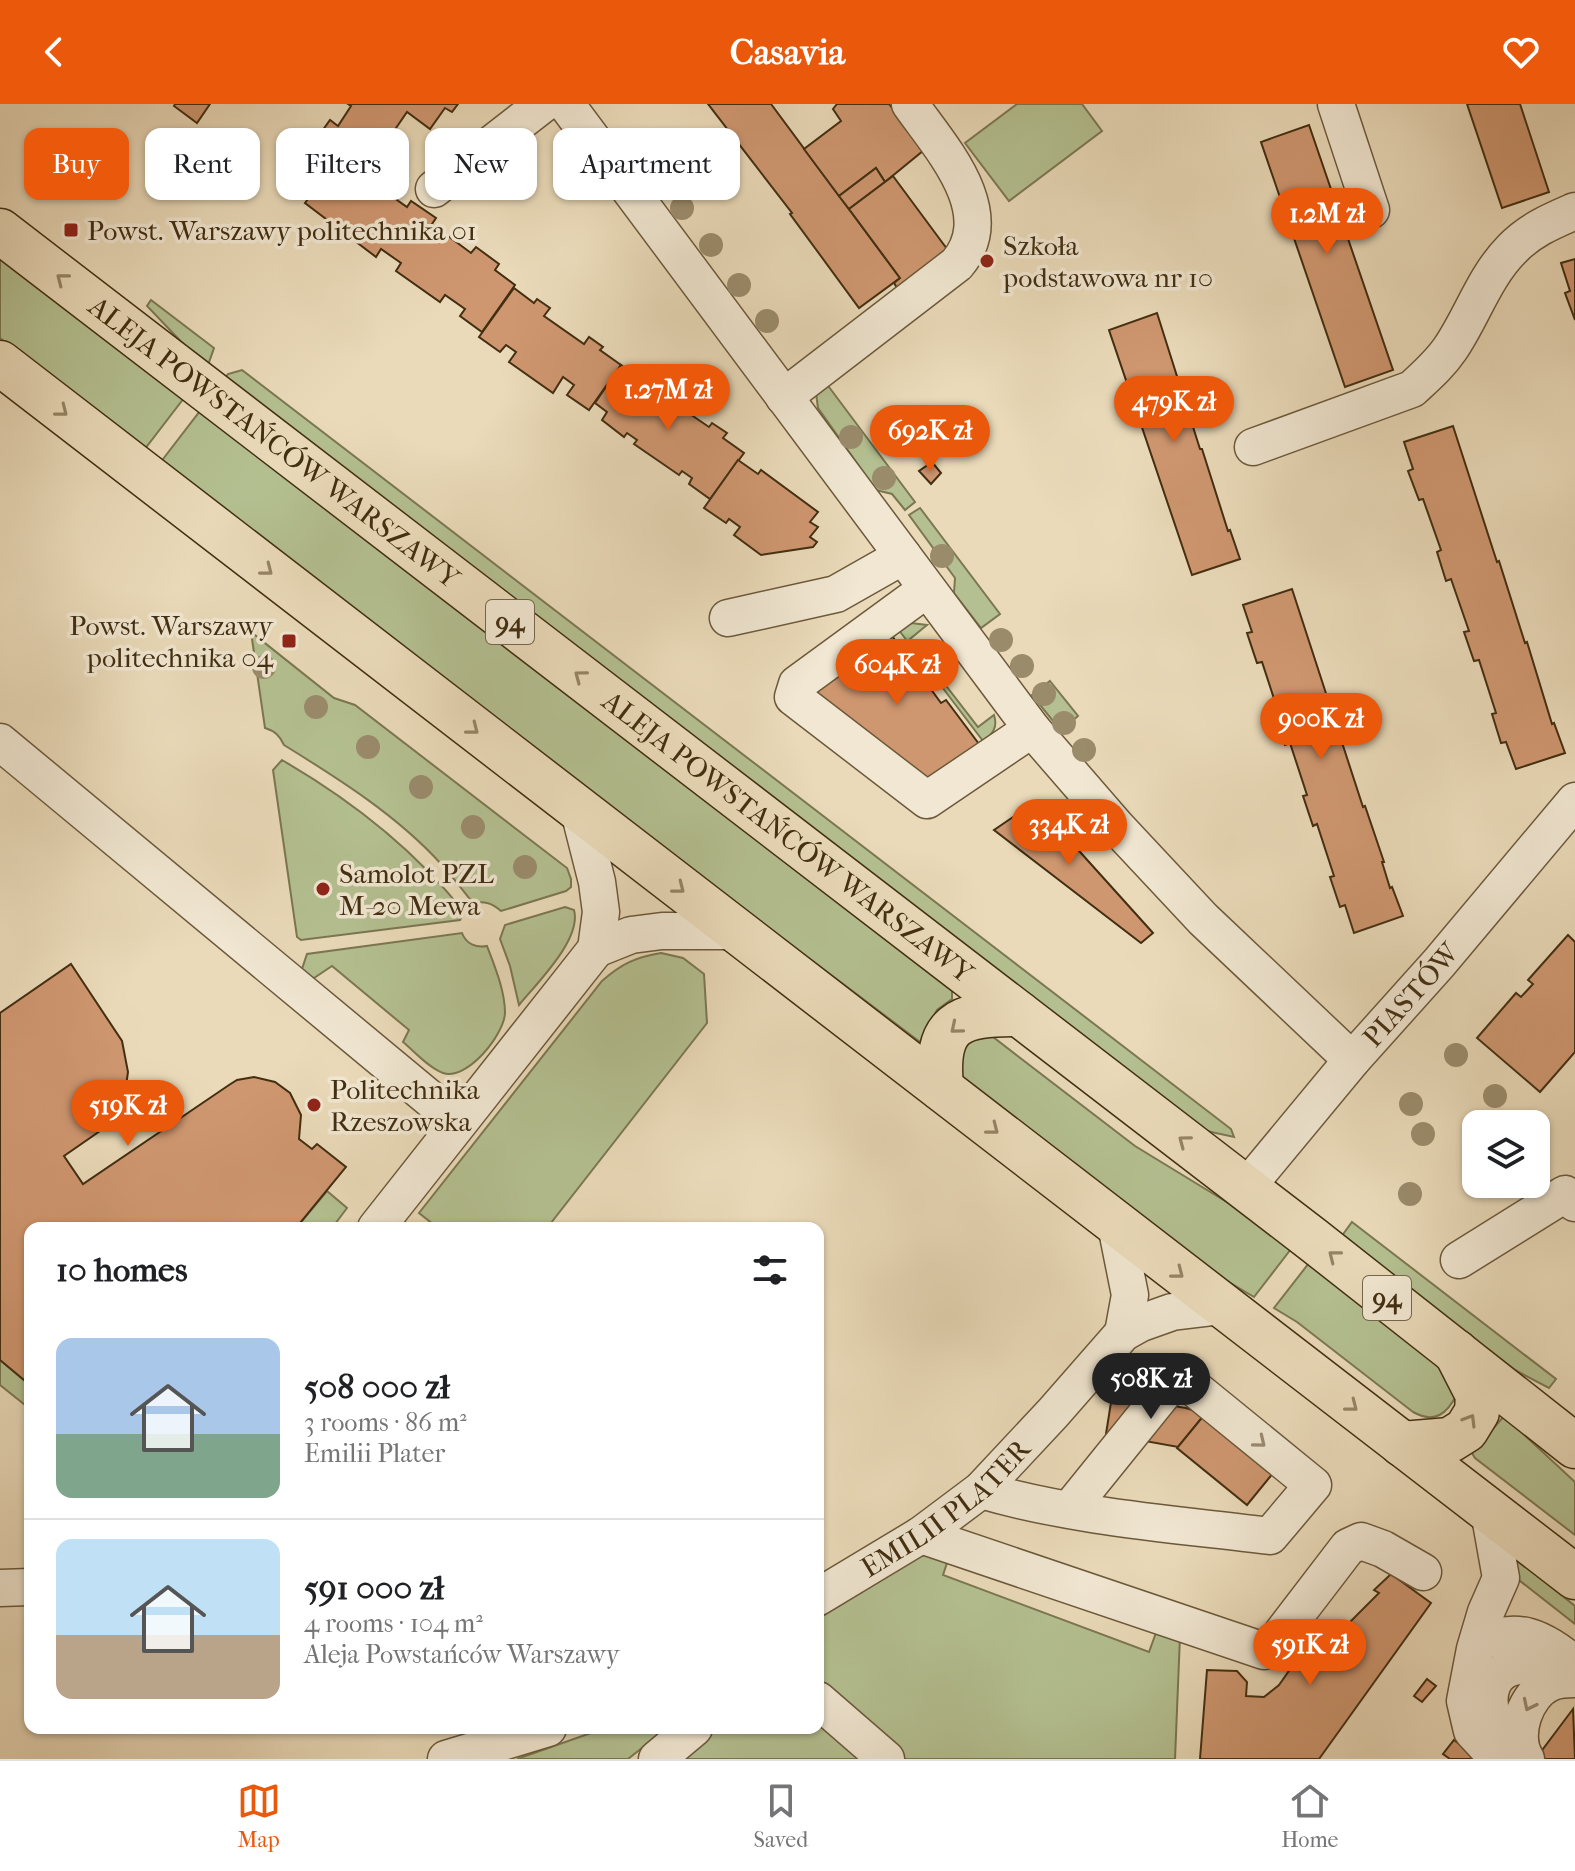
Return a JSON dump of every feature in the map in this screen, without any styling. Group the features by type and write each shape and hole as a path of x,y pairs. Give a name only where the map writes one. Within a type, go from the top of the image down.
{"main road":[{"name":"ALEJA POWSTAŃCÓW WARSZAWY","path":"0,231 1246,1188 1575,1446"},
{"path":"0,363 1575,1577"},
{"path":"941,1088 940,1048 947,1033 960,1021 976,1015 1019,1014"},
{"path":"1402,1444 1450,1440 1466,1430 1477,1412 1478,1395 1455,1351"}],"street":[{"path":"512,128 543,104"},
{"path":"566,104 1032,729 1116,826 1203,919 1352,1060"},
{"path":"784,397 957,264 968,251 973,215 966,191 952,163 910,104"},
{"path":"1336,104 1371,210"},
{"path":"1253,447 1412,389 1431,373 1451,348 1492,275 1513,247 1535,229 1575,211"},
{"path":"728,618 836,594 903,556"},
{"path":"927,589 797,684 793,697 927,800 1032,729"},
{"path":"0,742 458,1122"},
{"name":"PIASTÓW","path":"1246,1188 1575,801"},
{"path":"579,811 597,882 601,912 596,949"},
{"path":"381,1222 596,949 631,935 662,931 735,931"},
{"path":"1459,1260 1565,1194 1575,1203"},
{"path":"1116,1225 1130,1295 1123,1333"},
{"name":"EMILII PLATER","path":"824,1593 921,1535 981,1490 1123,1333 1172,1312 1222,1306"},
{"path":"981,1490 1069,1510 1270,1536 1313,1485 1178,1375 1069,1510"},
{"path":"1489,1511 1501,1578 1486,1612 1465,1701 1472,1731 1498,1759"},
{"path":"921,1535 1264,1651 1273,1645 1348,1547 1361,1541 1383,1549 1423,1572"},
{"path":"0,1594 0,1588 24,1587"},
{"path":"1476,1647 1492,1637 1511,1634 1546,1641 1571,1674"},
{"path":"1476,1647 1493,1682"},
{"path":"1525,1759 1513,1751 1489,1711 1488,1696 1493,1682 1509,1668 1529,1665 1571,1674"},
{"path":"1525,1759 1518,1739 1534,1694 1547,1683 1571,1674"},
{"path":"824,1705 886,1759"},
{"path":"446,1759 528,1734"},
{"path":"657,1759 687,1734"}],"green space":[{"path":"1017,104 1082,104 1102,131 1009,201 965,143"},
{"path":"0,257 184,398 144,450 0,338"},
{"path":"151,300 214,348 208,365 190,351 147,306"},
{"path":"242,370 1231,1129 1234,1137 1202,1130 225,378"},
{"path":"823,379 915,502 905,510 892,494 876,490 818,408 816,393"},
{"path":"200,411 952,991 952,999 937,1010 920,1042 505,729 160,463"},
{"path":"920,508 1000,614 981,628 954,593 955,578 909,515"},
{"path":"911,623 927,625 910,639 978,727 994,715 994,730 983,741 898,629"},
{"path":"251,632 334,698 355,705 567,868 571,887 501,911 488,903 473,903 425,847 387,814 284,745 277,734 265,728"},
{"path":"1050,681 1078,716 1061,731 1032,695"},
{"path":"282,760 357,809 403,847 464,912 460,920 301,940 297,937 273,770"},
{"path":"565,907 574,910 575,922 565,947 519,1005 500,939 505,925"},
{"path":"462,933 472,944 487,946 501,988 505,1013 498,1033 483,1054 453,1074 438,1071 422,1059 403,1042 409,1030 332,966 311,980 301,972 307,954"},
{"path":"661,953 683,958 704,974 707,1023 552,1222 430,1222 419,1213 602,981 629,962"},
{"path":"983,1034 993,1037 1135,1146 1248,1215 1291,1249 1254,1297 1202,1266 959,1075 961,1046"},
{"path":"327,1191 347,1208 336,1222 301,1222"},
{"path":"1352,1222 1556,1379 1549,1388 1515,1370 1341,1237"},
{"path":"1309,1263 1452,1374 1457,1394 1444,1412 1428,1417 1413,1412 1297,1322 1274,1308"},
{"path":"0,1360 24,1380 24,1404 0,1385"},
{"path":"1504,1416 1575,1482 1575,1535 1472,1453"},
{"path":"932,1549 949,1557 943,1575 1149,1652 1157,1630 1180,1636 1175,1759 901,1759 824,1693 824,1615"},
{"path":"1516,1562 1575,1606 1575,1624 1515,1577"},
{"path":"824,1722 865,1759 680,1759 708,1734 824,1734"},
{"path":"588,1734 659,1734 628,1759 517,1759"}],"building":[{"path":"175,104 210,104 197,123"},
{"path":"348,104 458,104 452,112 445,108 431,128 407,112 396,128 324,128 330,120 338,126 351,106"},
{"path":"708,104 771,104 900,278 859,308 740,146 740,128 726,128"},
{"path":"837,104 889,104 924,150 885,182 876,168 839,196 804,149 841,121 833,109"},
{"path":"1467,104 1520,104 1549,192 1502,208"},
{"path":"1309,125 1393,370 1345,387 1261,142"},
{"path":"876,168 885,182 849,209 839,196"},
{"path":"893,176 950,253 899,291 894,283 900,278 849,209"},
{"path":"307,200 397,200 407,207 411,201 436,218 432,224 471,253 476,247 499,264 495,270 515,285 482,332 460,316 465,309 445,295 440,302 396,271 401,263 381,249 376,257 305,203"},
{"path":"1575,259 1575,320 1565,293 1570,291 1561,263"},
{"path":"514,288 534,303 537,299 550,308 544,316 584,344 589,337 603,347 600,350 621,365 589,410 567,395 574,385 563,377 553,393 509,362 516,352 506,345 500,352 479,337"},
{"path":"1157,313 1200,449 1240,559 1192,575 1109,330"},
{"path":"621,365 654,389 657,385 671,395 668,399 709,427 712,423 727,433 723,438 744,453 710,499 689,484 692,478 682,471 679,475 634,444 637,440 627,433 624,437 602,420 607,412 595,403"},
{"path":"1453,426 1552,724 1565,753 1516,769 1506,742 1501,743 1492,714 1496,713 1479,660 1474,661 1464,632 1469,631 1451,579 1446,581 1437,552 1441,550 1423,499 1419,500 1408,471 1413,469 1404,442"},
{"path":"738,460 758,474 761,470 818,512 810,522 818,527 810,537 817,542 813,547 761,555 734,535 740,527 729,519 726,523 704,508"},
{"path":"932,462 941,473 931,484 919,471"},
{"path":"1292,589 1390,888 1403,916 1354,933 1345,905 1340,907 1330,877 1334,876 1317,824 1313,826 1303,796 1307,795 1290,743 1285,745 1275,716 1279,714 1262,662 1257,663 1247,633 1252,632 1243,605"},
{"path":"887,629 941,703 946,700 979,744 930,781 809,687"},
{"path":"1035,802 1153,933 1141,943 994,830"},
{"path":"1568,935 1575,942 1575,1052 1540,1092 1477,1038 1516,993 1521,997 1533,984 1528,980"},
{"path":"71,964 122,1041 128,1072 125,1093 100,1131 64,1156 83,1184 229,1085 254,1077 275,1082 290,1093 301,1115 299,1139 312,1149 317,1144 346,1167 301,1222 24,1222 24,1380 0,1360 0,1013"},
{"path":"1112,1396 1205,1414 1178,1447 1106,1434"},
{"path":"1205,1414 1274,1472 1247,1505 1177,1448"},
{"path":"1391,1574 1431,1603 1319,1759 1200,1759 1207,1670 1237,1671 1247,1682 1246,1696 1264,1697 1279,1685 1298,1658 1343,1629 1379,1593 1374,1590"},
{"path":"1427,1679 1436,1686 1422,1702 1414,1696"},
{"path":"1573,1709 1575,1759 1537,1757"},
{"path":"1454,1740 1478,1758 1450,1759 1443,1754"}],"place":[{"name":"Powst. Warszawy politechnika 01","path":"71,230"},
{"name":"Szkoła podstawowa nr 10","path":"987,261"},
{"name":"Powst. Warszawy politechnika 04","path":"289,641"},
{"name":"Samolot PZL M-20 Mewa","path":"323,889"},
{"name":"Politechnika Rzeszowska","path":"314,1105"}]}
